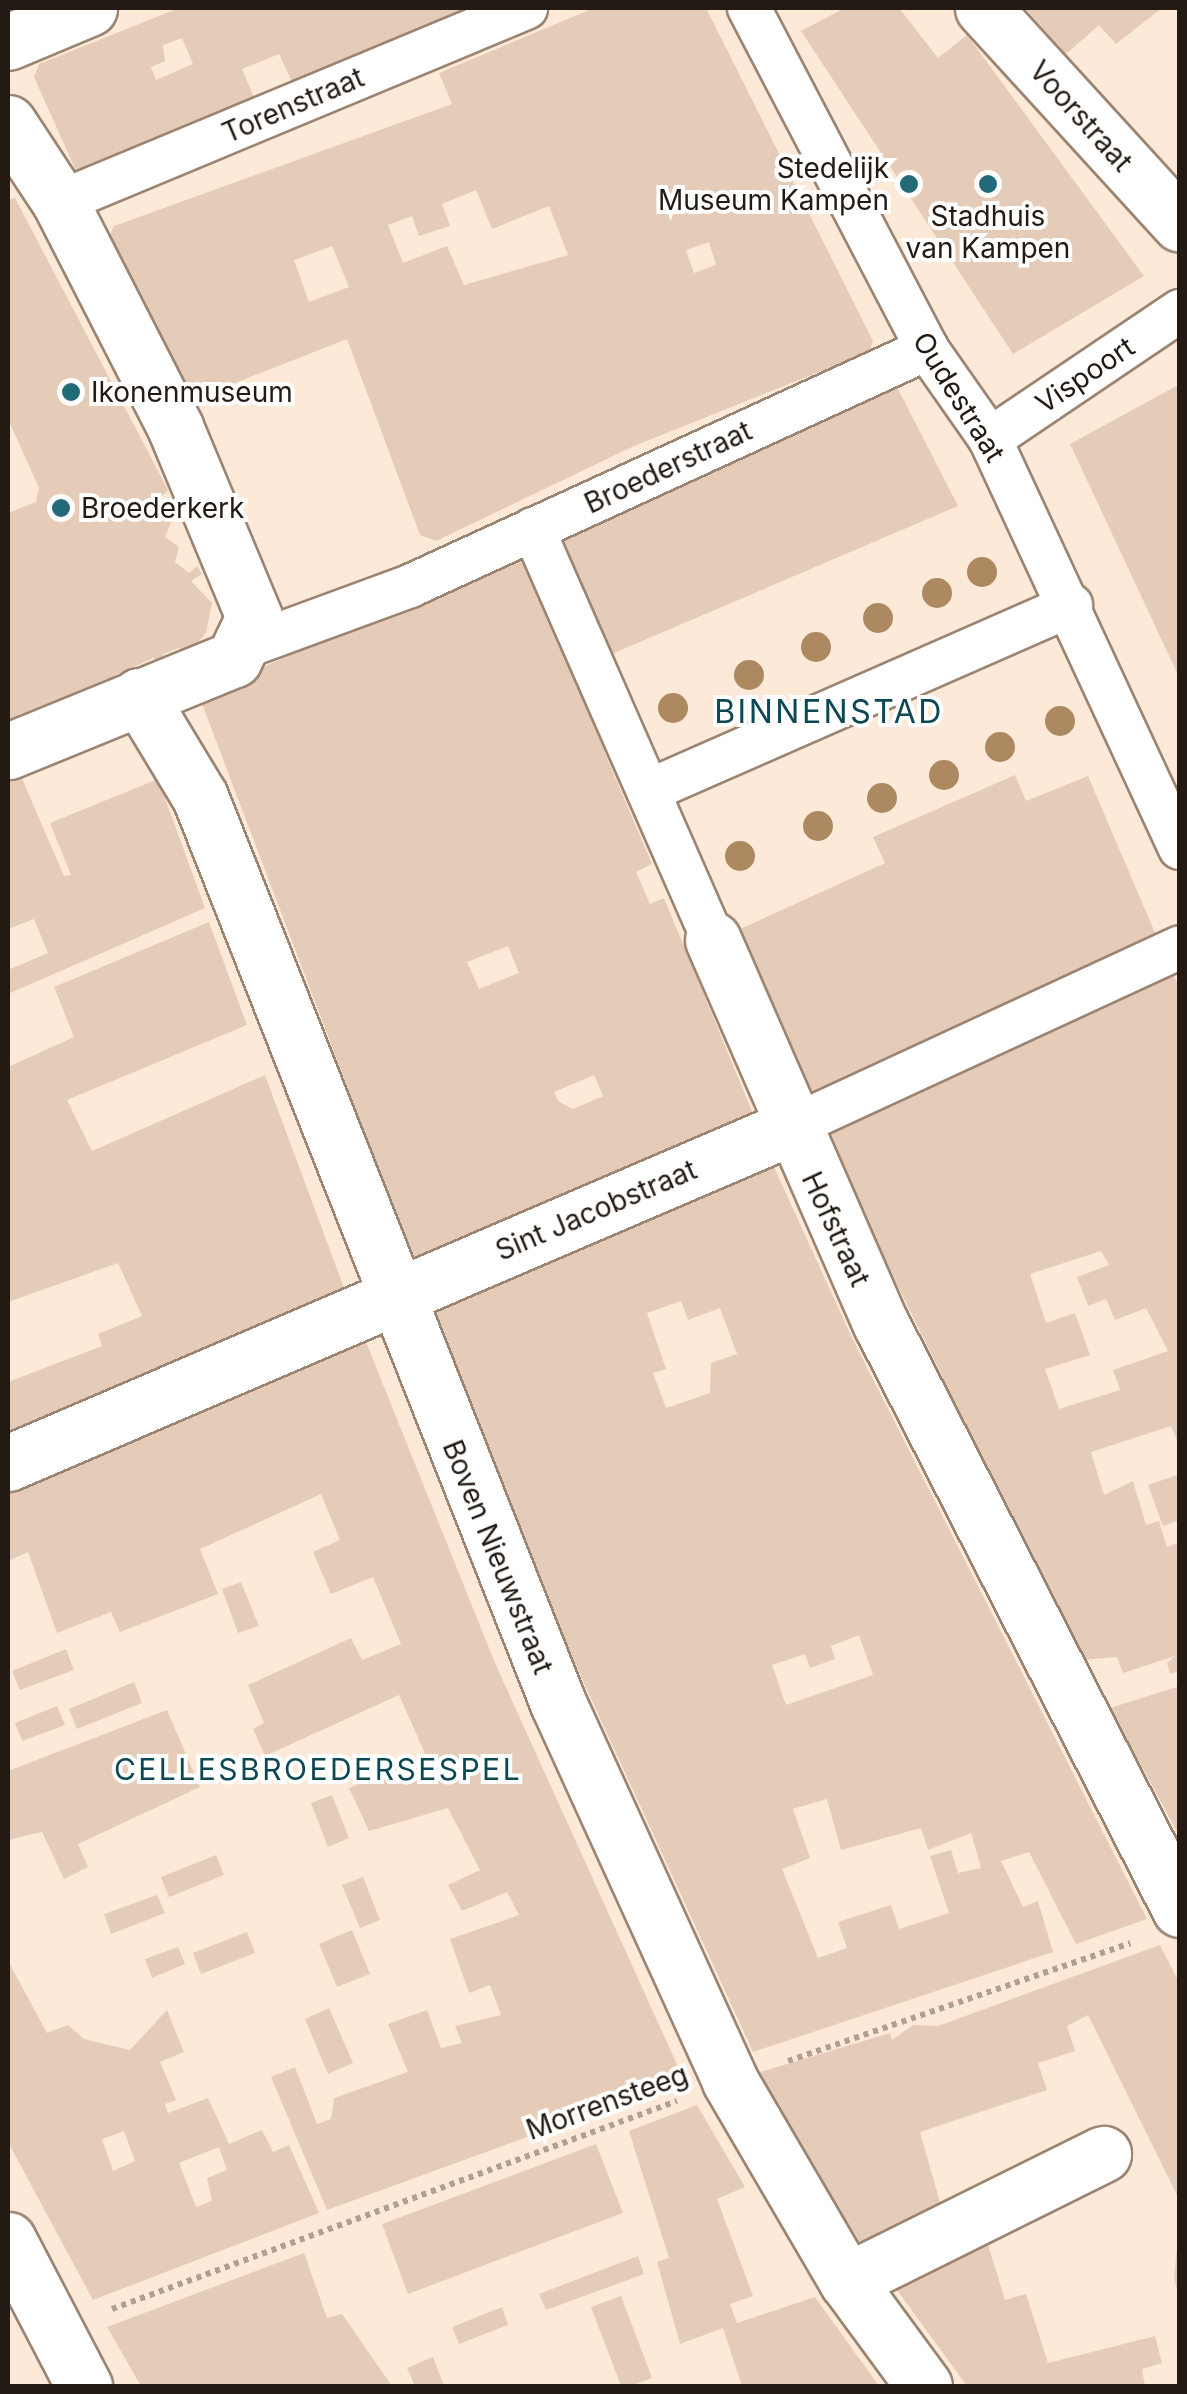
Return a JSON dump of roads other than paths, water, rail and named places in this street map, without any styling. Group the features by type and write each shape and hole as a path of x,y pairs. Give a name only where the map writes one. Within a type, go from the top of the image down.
{"street":[{"path":"8,42 89,8"},
{"name":"Torenstraat","path":"60,202 526,8"},
{"name":"Oudestraat","path":"748,8 926,349 990,439 1071,605 1180,848"},
{"name":"Voorstraat","path":"983,8 1180,224"},
{"path":"8,124 60,202 185,423 246,596 247,646"},
{"name":"Vispoort","path":"990,439 1180,311"},
{"name":"Broederstraat","path":"8,751 405,574 533,529 926,349"},
{"name":"Hofstraat","path":"533,529 650,790 789,1128 1161,1924"},
{"path":"650,790 1071,605"},
{"name":"Boven Nieuwstraat","path":"138,696 200,796 391,1299 558,1703 730,2081 847,2281 924,2386"},
{"name":"Sint Jacobstraat","path":"8,1462 789,1128 1180,947"},
{"path":"847,2281 1103,2154"},
{"path":"8,2240 84,2386"}],"place":[{"name":"Stedelijk Museum Kampen","path":"909,184"},
{"name":"Stadhuis van Kampen","path":"988,184"},
{"name":"Ikonenmuseum","path":"71,392"},
{"name":"Broederkerk","path":"61,508"}],"district":[{"name":"BINNENSTAD","path":"829,712"},
{"name":"CELLESBROEDERSESPEL","path":"318,1769"}]}
